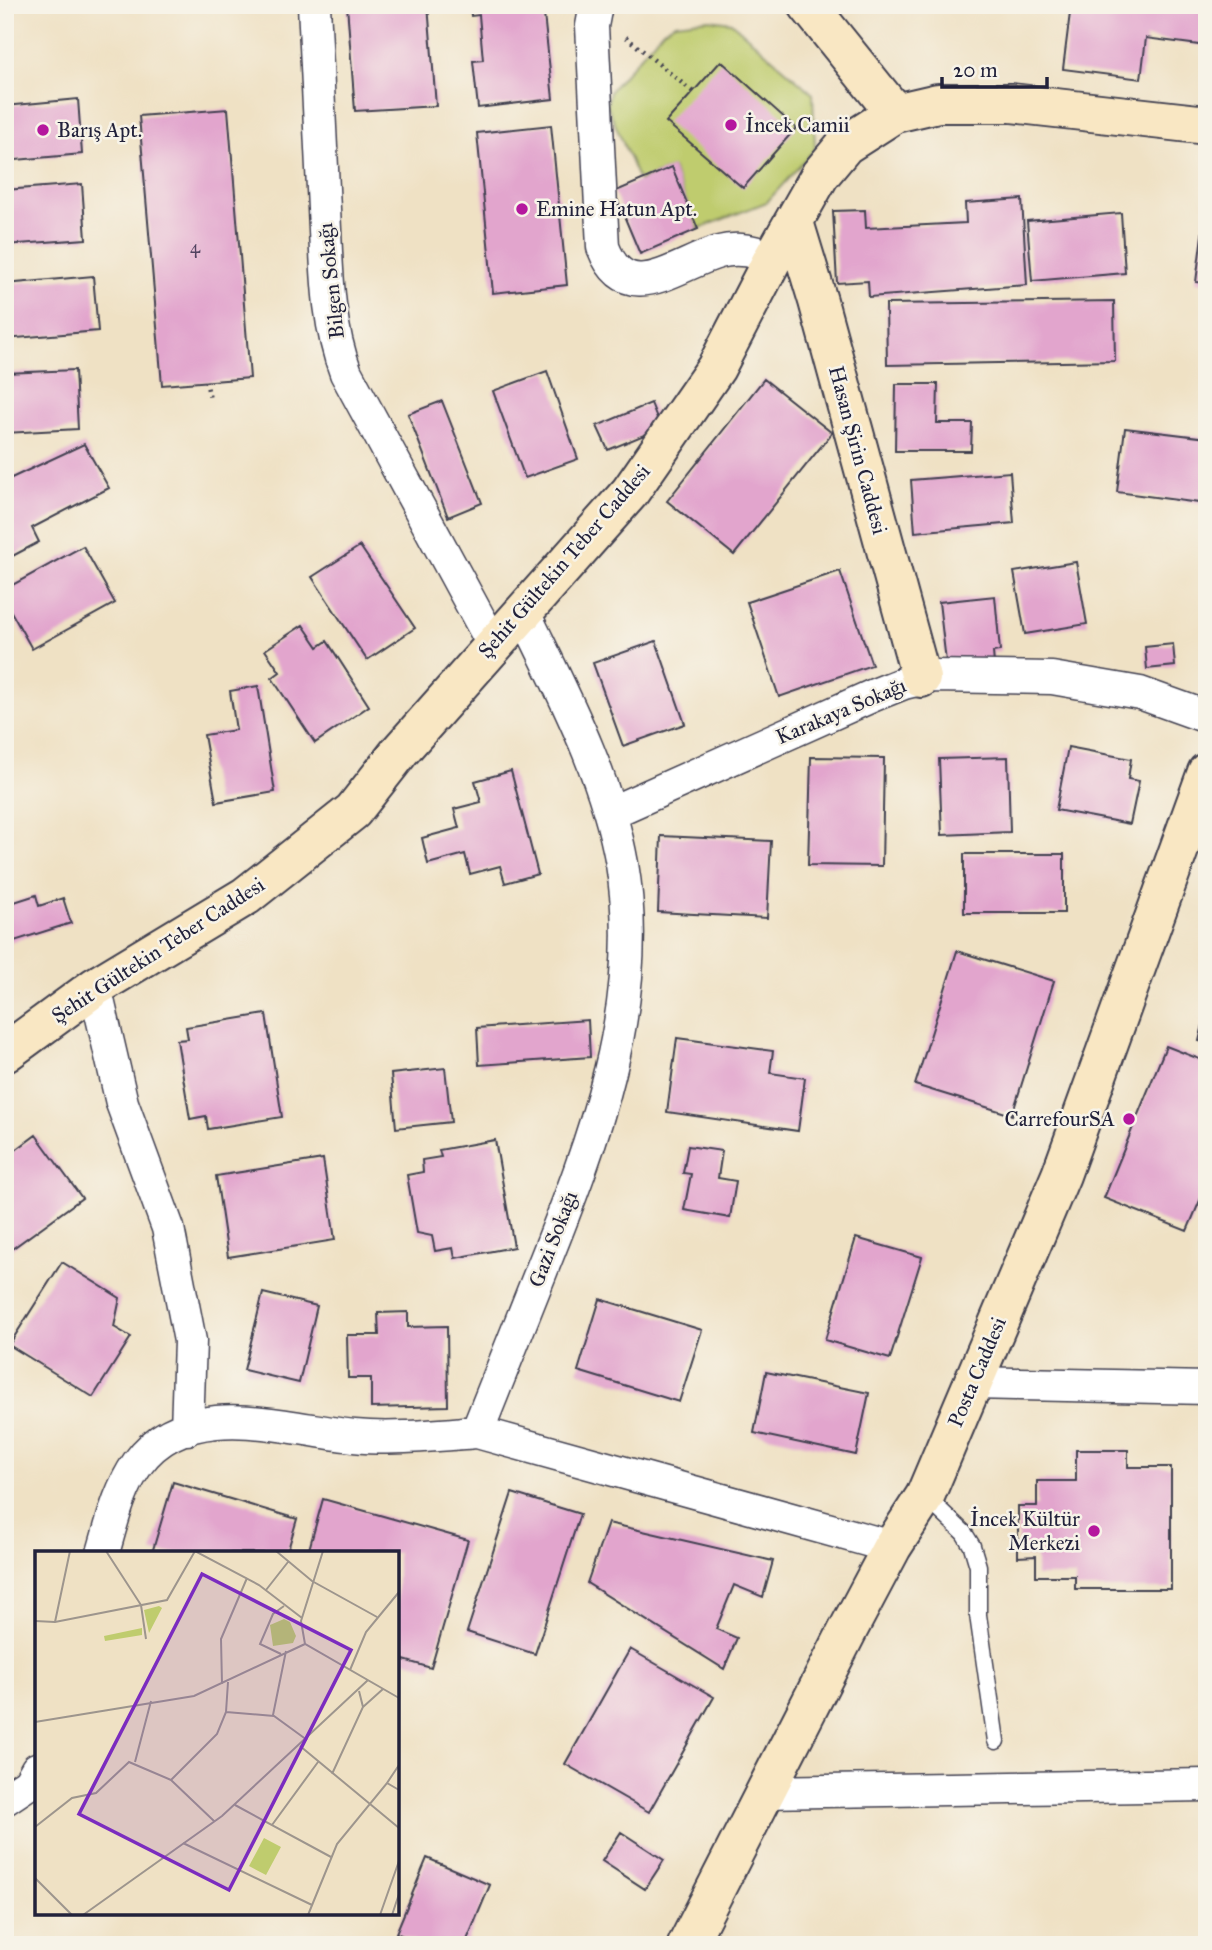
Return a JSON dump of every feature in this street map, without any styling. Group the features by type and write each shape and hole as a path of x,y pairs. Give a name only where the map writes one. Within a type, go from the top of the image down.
{"street":[{"name":"Bilgen Sokağı","path":"314,5 326,249 332,318 339,354 346,373 493,644"},
{"path":"808,5 895,113"},
{"path":"595,8 592,26 603,247 609,262 617,273 637,280 650,279 720,252 756,251 773,258"},
{"name":"Şehit Gültekin Teber Caddesi","path":"5,1053 95,987 246,896 353,811 400,751 630,492 716,368 820,175 845,145 895,113 938,103 1011,103 1207,125"},
{"name":"Hasan Şirin Caddesi","path":"794,222 921,678"},
{"name":"Gazi Sokağı","path":"477,1432 569,1201 597,1120 616,1042 626,985 628,916 622,864 610,813 579,726 524,613"},
{"name":"Karakaya Sokağı","path":"610,813 874,695 933,676 1014,677 1087,683 1140,693 1207,717"},
{"name":"Posta Caddesi","path":"687,1945 892,1547 925,1496 1061,1175 1205,783"},
{"path":"95,987 122,1103 168,1228 190,1341 187,1429"},
{"path":"972,1383 1207,1388"},
{"path":"104,1551 120,1497 138,1463 152,1448 176,1431 233,1420 356,1436 408,1437 477,1432 892,1547"},
{"path":"5,1799 29,1783 35,1772"},
{"path":"764,1792 1207,1785"}],"lane":[{"path":"925,1496 964,1533 972,1546 978,1566 978,1615 996,1741"}],"path":[{"path":"595,8 693,92"},
{"path":"206,381 210,399"}],"green space":[{"path":"709,19 731,22 813,94 815,149 767,202 698,229 672,168 639,181 607,105 610,91 663,30 675,23"}],"building":[{"path":"347,5 428,5 436,106 355,111"},
{"path":"470,5 543,5 553,99 478,108 473,61 483,60 479,15 471,16"},
{"path":"1071,5 1207,5 1207,46 1146,38 1141,79 1063,69"},
{"name":"İncek Camii","path":"721,61 796,128 743,188 666,122"},
{"name":"Barış Apt.","path":"78,99 82,154 5,161 5,106"},
{"path":"228,109 250,378 162,385 139,116"},
{"name":"Emine Hatun Apt.","path":"551,125 567,285 493,293 477,133"},
{"path":"672,167 698,229 640,254 614,192"},
{"path":"82,184 86,239 5,245 5,190"},
{"path":"1022,199 1027,285 869,297 868,281 837,283 833,211 865,210 866,228 966,223 965,203"},
{"path":"1207,212 1207,283 1196,282"},
{"path":"1121,213 1125,273 1032,281 1027,221"},
{"path":"93,276 98,331 5,339 5,284"},
{"path":"1114,301 1115,361 887,365 886,304"},
{"path":"75,370 78,429 5,433 5,373"},
{"path":"547,371 578,459 525,478 493,391"},
{"path":"764,379 832,433 734,555 667,501"},
{"path":"896,384 938,384 937,423 972,423 971,451 895,451"},
{"path":"442,401 482,503 448,517 408,414"},
{"path":"651,403 661,428 608,450 597,426"},
{"path":"1125,428 1207,438 1207,504 1117,492"},
{"path":"84,444 109,488 32,528 39,542 5,560 5,481"},
{"path":"1010,472 1014,523 915,532 911,480"},
{"path":"83,546 115,603 32,649 5,601 5,589"},
{"path":"360,546 415,628 367,660 312,577"},
{"path":"1076,562 1087,624 1025,634 1014,572"},
{"path":"840,571 872,665 779,697 747,602"},
{"path":"995,596 1000,651 993,652 994,664 947,670 939,602"},
{"path":"303,625 318,647 327,641 369,706 315,743 272,678 280,672 265,650"},
{"path":"656,641 685,724 623,746 593,663"},
{"path":"1173,644 1175,666 1147,669 1145,647"},
{"path":"258,686 275,792 216,802 204,735 236,730 230,691"},
{"path":"1068,747 1131,759 1128,779 1139,781 1130,824 1056,810"},
{"path":"811,757 884,758 882,866 808,865"},
{"path":"1008,757 1010,832 942,835 939,759"},
{"path":"511,771 538,874 505,883 500,866 470,874 465,854 428,864 422,838 459,828 454,809 481,802 475,781"},
{"path":"661,836 771,841 767,918 658,912"},
{"path":"964,854 1064,854 1064,913 964,913"},
{"path":"36,895 39,906 63,898 71,923 5,944 5,905"},
{"path":"957,951 1054,981 1012,1115 915,1085"},
{"path":"1207,1013 1207,1043 1199,1041"},
{"path":"266,1014 282,1117 208,1129 206,1116 190,1119 177,1040 188,1039 186,1027"},
{"path":"588,1020 590,1057 479,1065 477,1028"},
{"path":"677,1038 773,1051 770,1073 805,1078 798,1131 667,1112"},
{"path":"1166,1046 1207,1062 1207,1184 1187,1231 1104,1198"},
{"path":"445,1068 451,1122 396,1128 391,1074"},
{"path":"36,1135 82,1198 5,1254 5,1158"},
{"path":"495,1140 514,1247 455,1258 453,1248 435,1251 432,1236 417,1233 407,1175 423,1172 422,1160 441,1157 439,1150"},
{"path":"688,1146 722,1151 718,1178 736,1181 730,1218 684,1210 691,1174 683,1173"},
{"path":"323,1159 335,1240 228,1257 216,1176"},
{"path":"856,1238 922,1257 890,1359 825,1340"},
{"path":"62,1262 120,1298 114,1327 131,1337 93,1397 9,1345"},
{"path":"263,1293 317,1306 299,1383 244,1370"},
{"path":"600,1299 702,1330 679,1402 578,1371"},
{"path":"408,1312 408,1327 447,1326 448,1406 371,1408 371,1378 348,1378 347,1335 379,1335 378,1313"},
{"path":"766,1372 869,1393 856,1455 754,1433"},
{"name":"İncek Kültür Merkezi","path":"1076,1450 1128,1450 1128,1467 1171,1467 1171,1589 1075,1589 1075,1576 1036,1576 1036,1556 1018,1557 1018,1506 1037,1506 1037,1481 1076,1481"},
{"path":"173,1482 297,1519 288,1551 153,1551"},
{"path":"512,1493 580,1514 535,1654 467,1632"},
{"path":"323,1499 468,1540 431,1668 399,1659 399,1551 309,1551"},
{"path":"608,1523 773,1561 763,1597 734,1585 716,1629 737,1638 724,1669 587,1583"},
{"path":"630,1649 714,1697 649,1812 565,1764"},
{"path":"621,1832 664,1860 645,1889 602,1861"},
{"path":"427,1858 490,1885 465,1945 424,1945 396,1933"}],"place":[{"name":"İncek Camii","path":"731,125"},
{"name":"Barış Apt.","path":"43,130"},
{"name":"Emine Hatun Apt.","path":"522,209"},
{"name":"CarrefourSA","path":"1129,1119"},
{"name":"İncek Kültür Merkezi","path":"1094,1531"}]}
